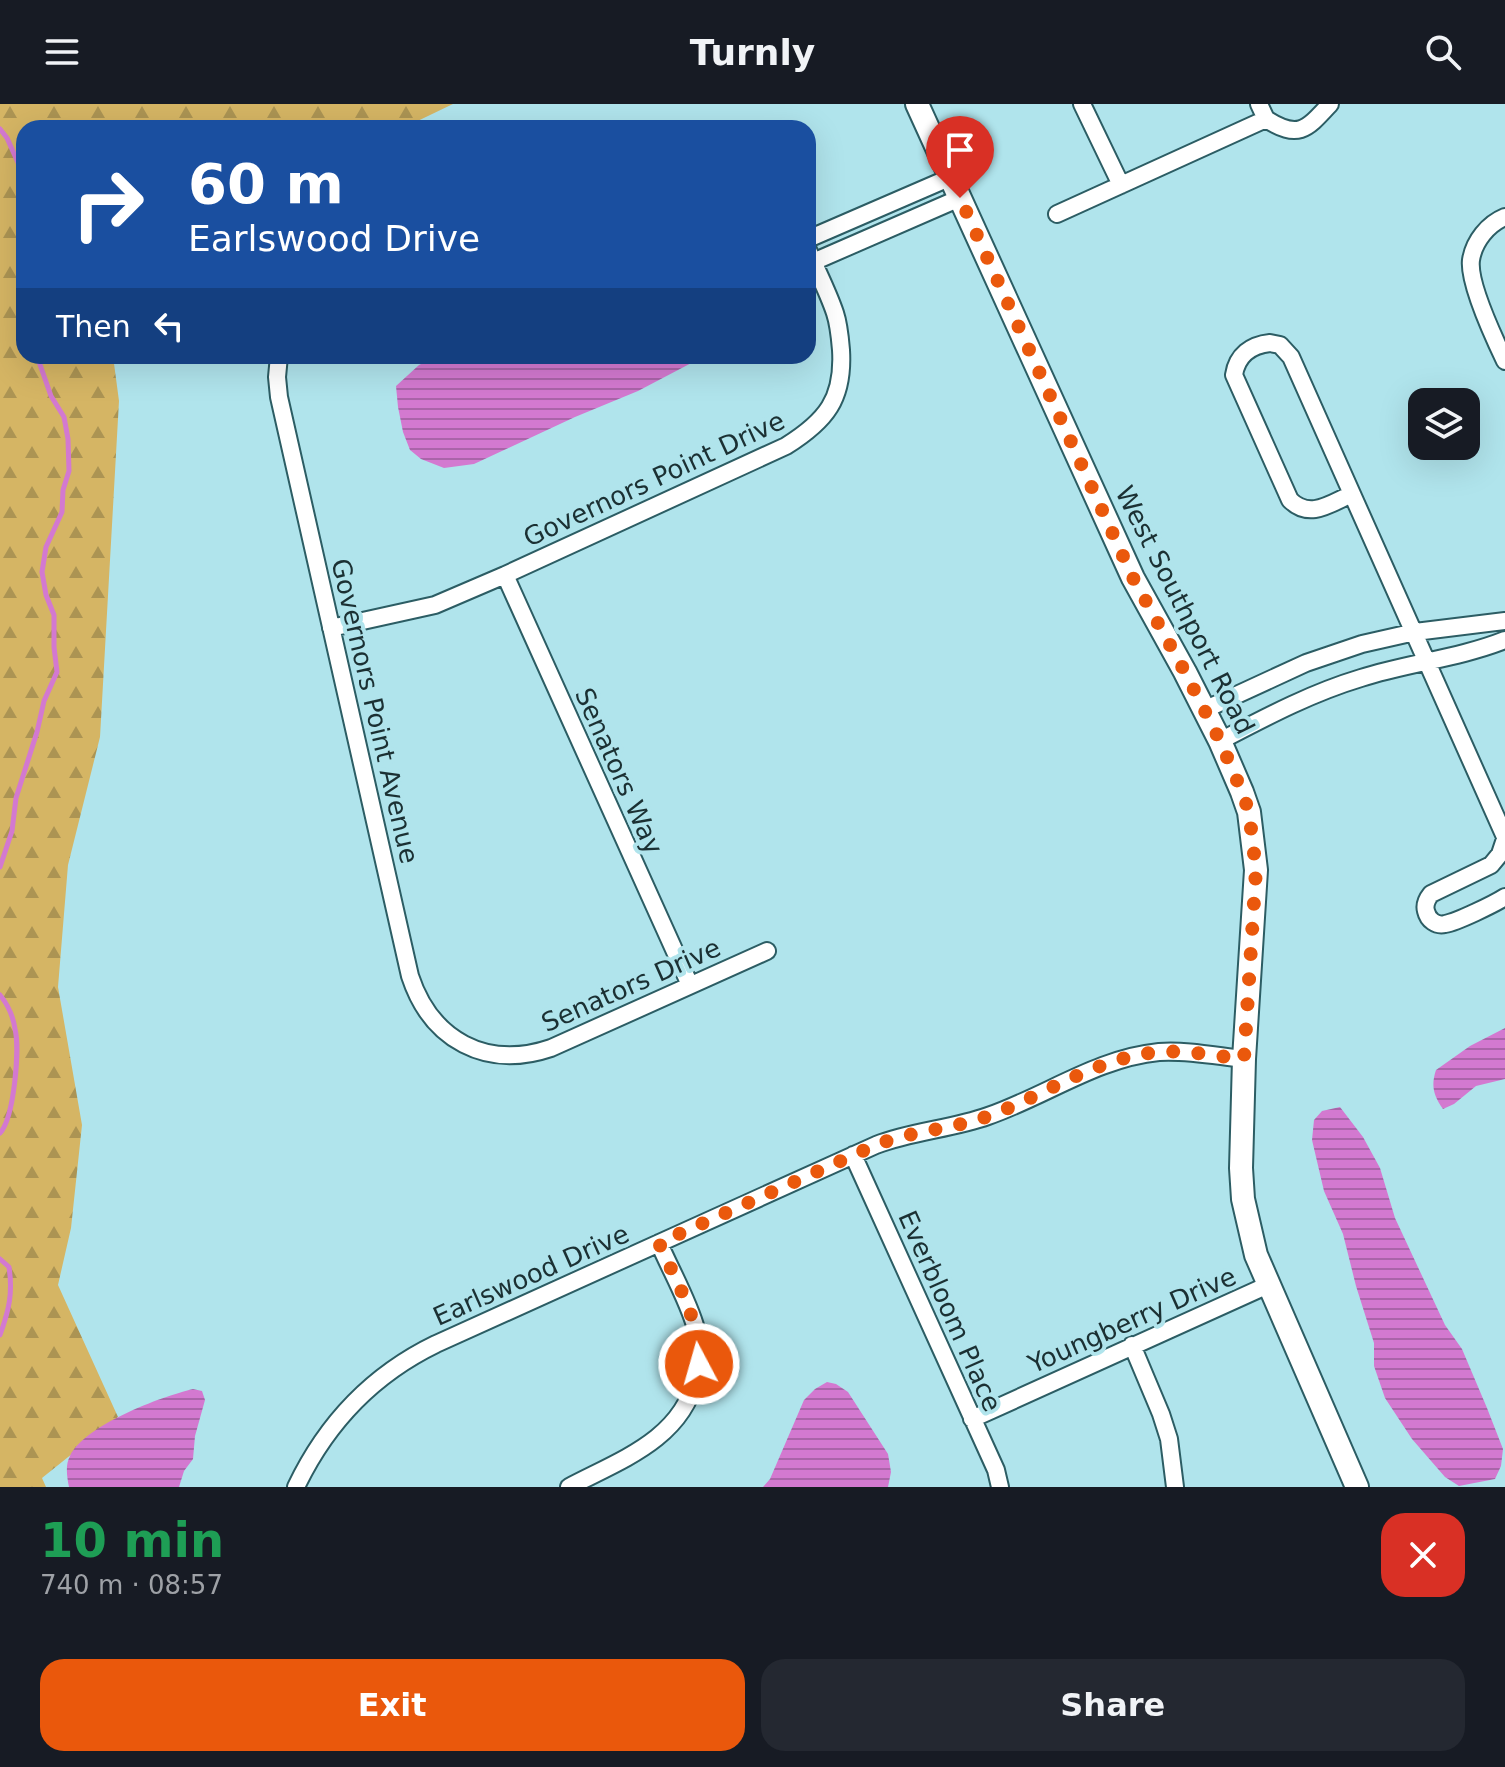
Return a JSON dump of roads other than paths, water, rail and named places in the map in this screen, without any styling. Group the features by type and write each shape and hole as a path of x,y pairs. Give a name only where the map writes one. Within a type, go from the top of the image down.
{"main road":[{"name":"West Southport Road","path":"917,104 1133,578 1220,741 1249,812 1256,870 1244,1059 1243,1199 1256,1255 1357,1487"}],"street":[{"path":"1082,104 1121,185"},
{"path":"1057,214 1121,185 1263,112 1286,131 1309,127 1330,104"},
{"path":"816,236 949,178"},
{"path":"816,254 960,198"},
{"path":"1505,217 1496,221 1477,241 1471,262 1482,308 1505,361"},
{"name":"Governors Point Drive","path":"331,628 435,605 772,453 806,434 831,407 837,393 841,363 835,313 816,268"},
{"path":"1352,494 1310,510 1300,508 1290,500 1234,375 1235,366 1244,352 1267,343 1288,351 1428,660 1505,838 1500,854 1491,865 1431,894 1425,907 1427,916 1433,922 1445,924 1505,897"},
{"name":"Governors Point Avenue","path":"279,364 279,397 410,976 428,1014 452,1037 467,1046"},
{"name":"Senators Way","path":"505,575 690,985"},
{"path":"1204,710 1338,651 1390,636 1505,621"},
{"path":"1220,741 1328,689 1376,673 1505,640"},
{"name":"Senators Drive","path":"467,1046 503,1055 539,1052 767,951"},
{"name":"Earlswood Drive","path":"296,1487 319,1444 335,1423 362,1394 398,1365 428,1348 853,1155 895,1138 994,1114 1097,1067 1125,1058 1165,1052 1244,1059"},
{"name":"Everbloom Place","path":"853,1155 996,1470 1000,1487"},
{"path":"569,1487 657,1438 674,1422 692,1392 699,1359 696,1330 659,1243"},
{"name":"Youngberry Drive","path":"972,1419 1268,1285"},
{"path":"1132,1345 1169,1439 1175,1487"}],"waterway":[{"path":"0,129 16,158"},
{"path":"0,867 44,701 57,672 54,615 42,572 46,547 62,512 63,490 69,471 68,439 64,417 51,396 40,364"},
{"path":"0,995 13,1019 17,1052 12,1099 0,1133"},
{"path":"0,1259 9,1267 11,1285 0,1335"}]}
